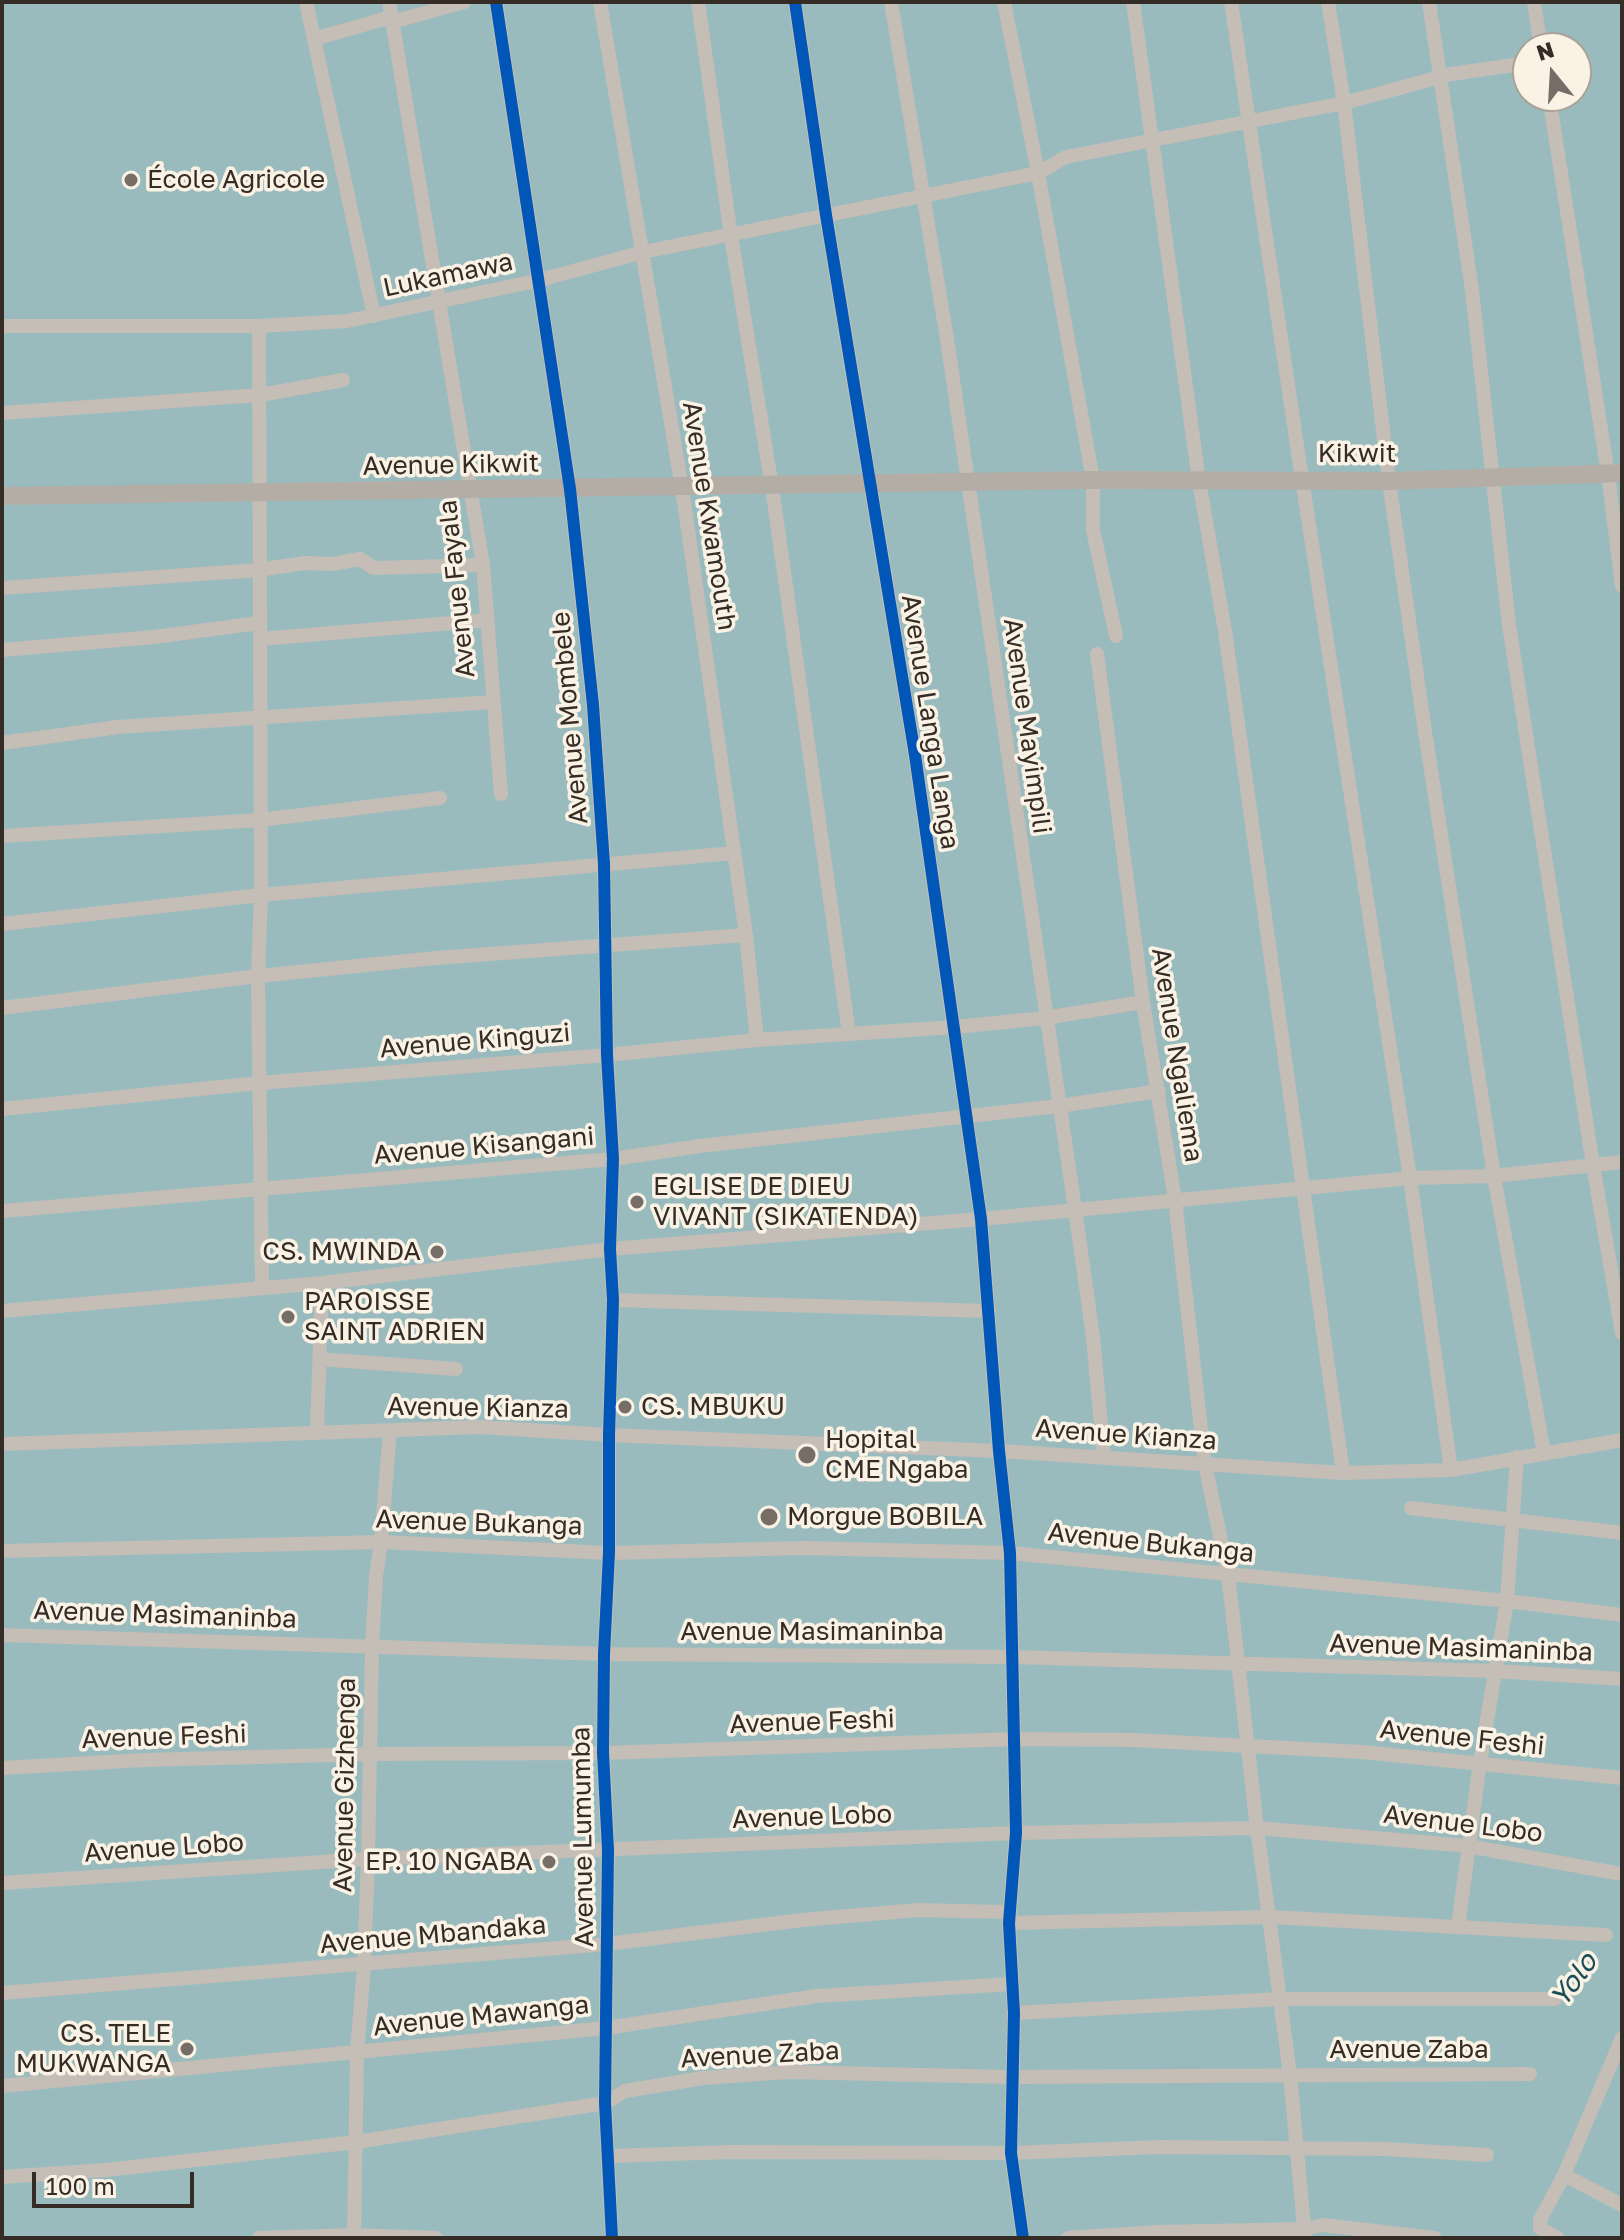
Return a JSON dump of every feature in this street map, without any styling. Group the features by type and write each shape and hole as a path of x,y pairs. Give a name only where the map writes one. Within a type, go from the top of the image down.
{"main road":[{"name":"Kikwit","path":"1093,480 1389,481 1615,474"},
{"name":"Avenue Kikwit","path":"2,496 1093,480"}],"street":[{"path":"306,2 374,316"},
{"path":"314,39 391,14 464,2"},
{"name":"Avenue Mombele","path":"496,2 570,489 593,705 604,864 607,1055 613,1159 609,1435"},
{"name":"Avenue Kwamouth","path":"600,2 682,488 746,935 757,1040"},
{"path":"698,2 731,236 772,487 849,1034"},
{"name":"Avenue Langa Langa","path":"795,2 826,215 915,755 981,1219 1010,1553 1016,1833 1010,1916 1014,2013 1011,2153 1023,2238"},
{"name":"Avenue Mayimpili","path":"891,2 947,339 1075,1209 1093,1337 1104,1458"},
{"path":"1004,2 1093,480 1093,530 1116,636"},
{"path":"1133,2 1199,481 1225,631 1305,1187 1343,1473"},
{"path":"1231,2 1410,1178 1451,1470"},
{"path":"1328,2 1344,103 1389,481 1425,732 1494,1176 1544,1453"},
{"path":"1429,2 1472,290 1509,625 1622,1333"},
{"path":"1534,2 1539,32"},
{"name":"Avenue Fayala","path":"391,14 483,565 501,794"},
{"name":"Lukamawa","path":"2,326 259,326 347,321 540,280 643,252 1038,173 1066,157 1344,103 1451,74 1512,65"},
{"path":"1552,112 1615,474 1622,586"},
{"path":"259,326 261,895 258,976 262,1286"},
{"path":"2,413 260,395 343,380"},
{"path":"2,588 258,570 360,559 374,568 483,565"},
{"path":"260,639 488,620"},
{"path":"2,650 154,637 259,623"},
{"name":"Avenue Ngaliema","path":"1097,654 1143,1002 1175,1200 1205,1464 1228,1574 1257,1828 1290,2074 1304,2233"},
{"path":"2,743 118,727 493,702"},
{"path":"2,836 260,820 440,798"},
{"path":"2,924 261,895 734,853"},
{"path":"2,1008 258,976 436,958 746,935"},
{"name":"Avenue Kinguzi","path":"2,1109 259,1083 757,1040 955,1027 1045,1018 1143,1002"},
{"name":"Avenue Kisangani","path":"2,1211 613,1159 716,1144 1059,1106 1159,1091"},
{"path":"2,1311 322,1283 610,1249 981,1219 1410,1178 1494,1176 1622,1162"},
{"path":"317,1431 322,1283"},
{"path":"613,1300 989,1311"},
{"path":"319,1359 456,1369"},
{"name":"Avenue Kianza","path":"2,1444 479,1427 999,1451 1343,1473 1451,1470 1622,1440"},
{"name":"Avenue Gizhenga","path":"354,2237 357,2052 368,1859 372,1646 390,1430"},
{"name":"Avenue Lumumba","path":"609,1435 603,1753 608,1850 605,2103 612,2238"},
{"path":"1458,1927 1480,1762 1507,1601 1517,1457"},
{"path":"1411,1508 1622,1533"},
{"name":"Avenue Bukanga","path":"2,1551 381,1542 609,1553 803,1548 1010,1553 1622,1615"},
{"name":"Avenue Masimaninba","path":"2,1635 604,1654 1013,1657 1495,1671 1622,1679"},
{"name":"Avenue Feshi","path":"2,1768 144,1760 371,1754 603,1753 1015,1739 1247,1745 1480,1762 1622,1778"},
{"name":"Avenue Lobo","path":"2,1883 368,1859 1016,1833 1257,1828 1468,1846 1622,1874"},
{"name":"Avenue Mbandaka","path":"2,1993 607,1944 802,1920 918,1910 1004,1912 1010,1916 1271,1917 1606,1935"},
{"name":"Avenue Mawanga","path":"2,2086 606,2028 817,1996 1011,1984"},
{"path":"1014,2013 1281,1999 1555,1999"},
{"path":"1558,2238 1540,2228 1539,2224 1616,2073 1622,2038"},
{"name":"Avenue Zaba","path":"2,2177 106,2170 356,2142 605,2103 625,2091 703,2078 787,2072 1011,2077 1530,2074"},
{"path":"609,2156 731,2152 1011,2153 1160,2147 1487,2155"},
{"path":"1564,2175 1622,2205"},
{"path":"1068,2238 1157,2232 1304,2233 1323,2225 1435,2238"},
{"path":"259,2238 436,2238"}],"water":[{"name":"Yolo","path":"2,2 1622,2 1622,2238 2,2238"}],"cycle path":[{"path":"496,2 570,489 593,705 604,864 607,1055 613,1159 609,1553 603,1753 608,1850 605,2103 612,2238"},
{"path":"795,2 826,215 915,755 981,1219 1010,1553 1016,1833 1009,1923 1014,2013 1011,2153 1023,2238"}],"place":[{"name":"École Agricole","path":"131,180"},
{"name":"EGLISE DE DIEU VIVANT (SIKATENDA)","path":"637,1202"},
{"name":"CS. MWINDA","path":"437,1252"},
{"name":"PAROISSE SAINT ADRIEN","path":"288,1317"},
{"name":"CS. MBUKU","path":"625,1407"},
{"name":"Hopital CME Ngaba","path":"807,1455"},
{"name":"Morgue BOBILA","path":"769,1517"},
{"name":"EP. 10 NGABA","path":"549,1862"},
{"name":"CS. TELE MUKWANGA","path":"187,2049"}]}
